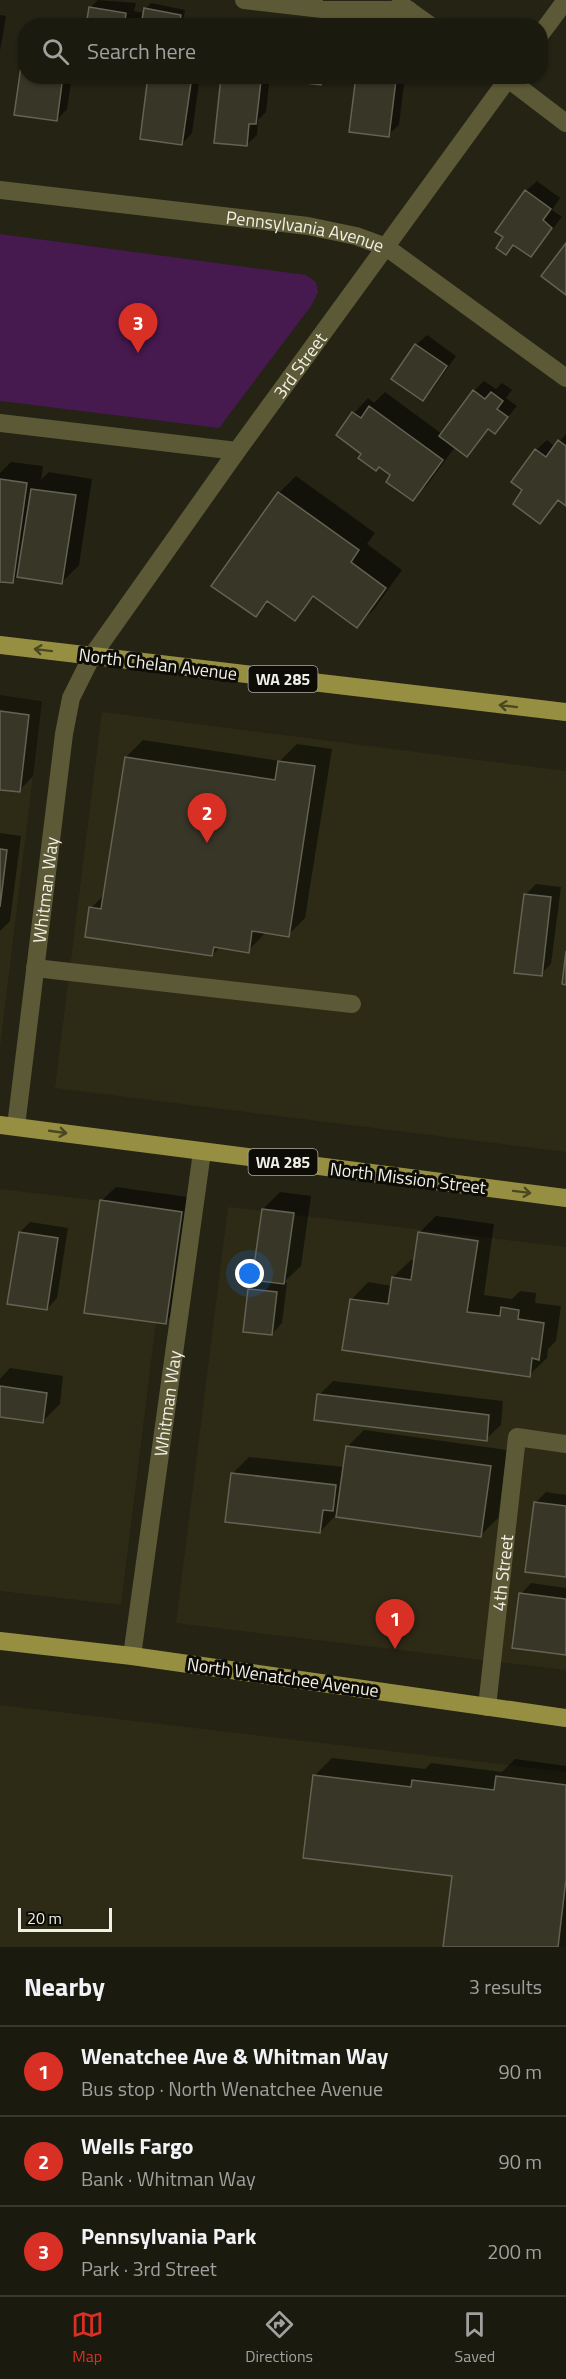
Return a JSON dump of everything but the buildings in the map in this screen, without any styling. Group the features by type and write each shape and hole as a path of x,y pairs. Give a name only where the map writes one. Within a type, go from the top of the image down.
{"main road":[{"name":"North Chelan Avenue","path":"0,645 566,712"},
{"name":"North Mission Street","path":"8,1125 566,1198"},
{"name":"North Wenatchee Avenue","path":"0,1641 132,1656 566,1718"}],"street":[{"path":"244,0 322,9 402,5 420,18"},
{"path":"548,24 566,0"},
{"name":"3rd Street","path":"92,656 237,450 503,84"},
{"path":"515,84 566,123"},
{"name":"Pennsylvania Avenue","path":"0,190 308,226 356,236 386,247 566,378"},
{"path":"0,423 237,450"},
{"name":"Whitman Way","path":"8,1125 35,968 64,734 71,698 92,656"},
{"path":"35,968 352,1004"},
{"name":"Whitman Way","path":"132,1656 202,1152"},
{"name":"4th Street","path":"487,1707 517,1437 566,1444"}],"shaded area":[{"path":"0,234 306,275 316,282 318,292 311,306 219,428 0,401"},
{"path":"0,695 42,700 0,1048"},
{"path":"102,712 566,771 566,1152 55,1088"},
{"path":"0,1189 170,1209 121,1605 0,1591"},
{"path":"228,1207 566,1247 566,1670 176,1623"},
{"path":"0,1705 566,1772 566,1947 0,1947"}],"place":[{"name":"Pennsylvania Park","path":"138,353"},
{"name":"Wells Fargo","path":"207,843"},
{"name":"Wenatchee Ave & Whitman Way","path":"395,1649"}]}
